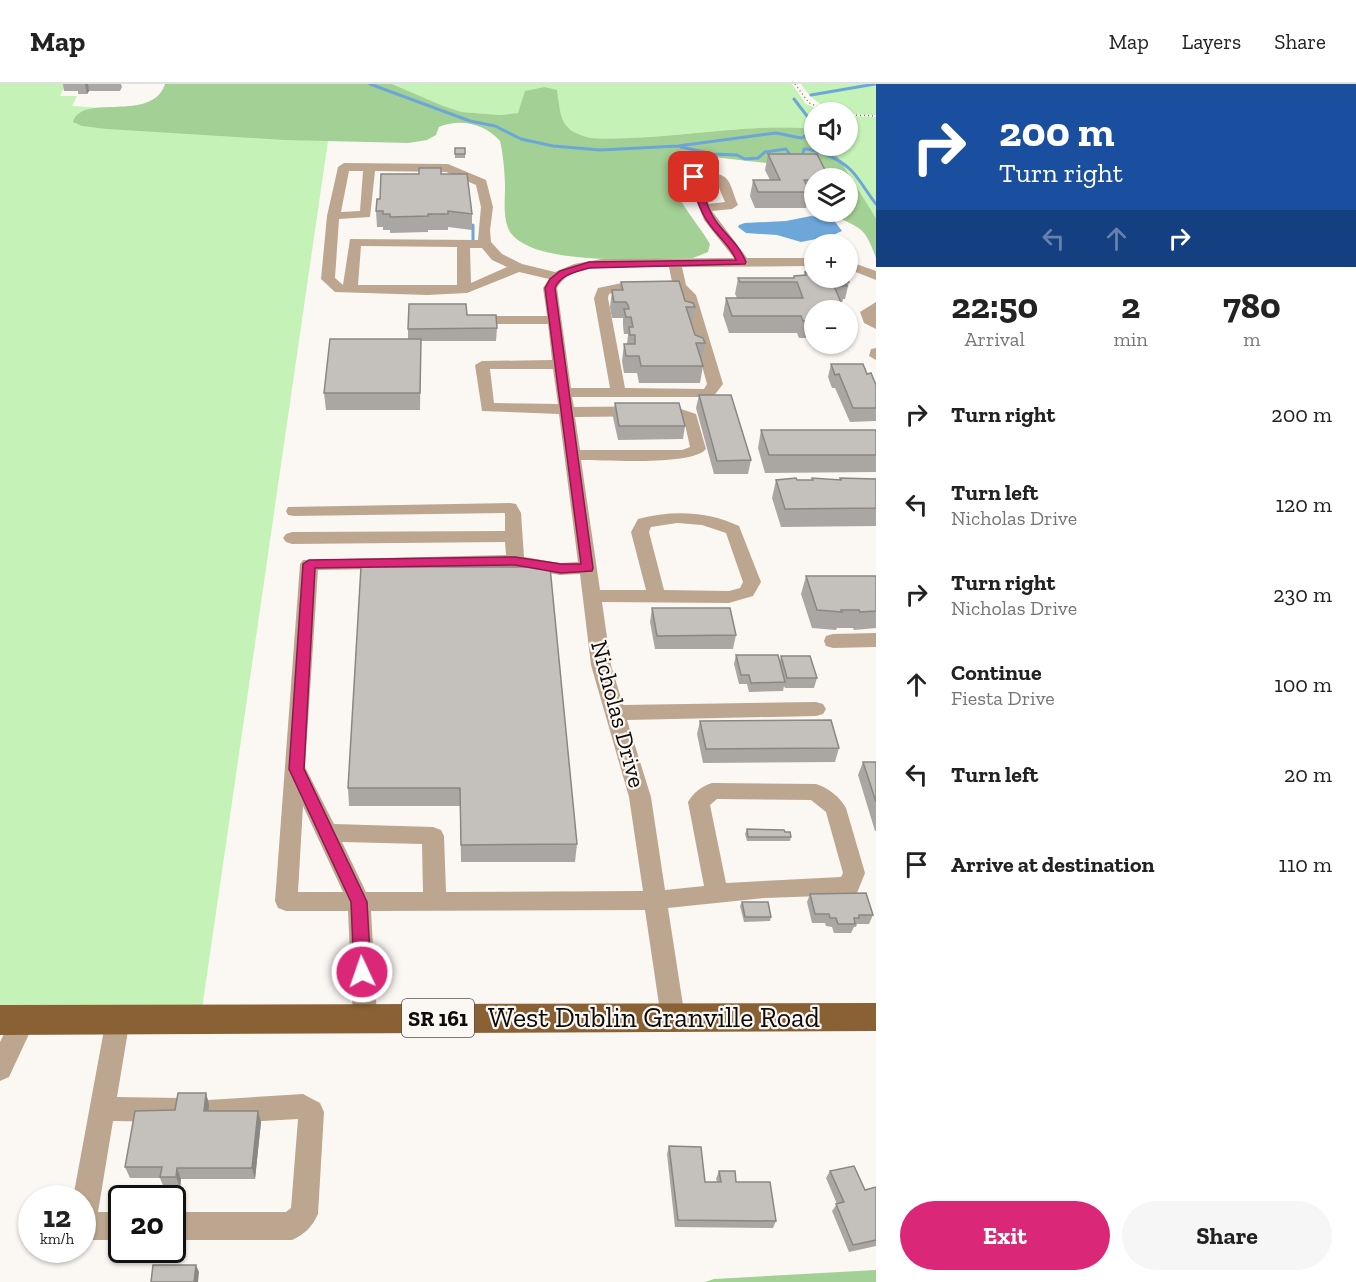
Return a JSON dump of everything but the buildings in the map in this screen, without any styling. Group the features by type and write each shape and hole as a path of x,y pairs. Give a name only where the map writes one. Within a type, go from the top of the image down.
{"main road":[{"name":"West Dublin Granville Road","path":"12,1020 876,1017"}],"street":[{"path":"485,244 484,216 487,210 482,183 448,168 344,167 333,216 328,279 340,289 464,289 516,268"},
{"path":"333,216 366,214 369,167"},
{"path":"704,208 714,225 735,247 742,262"},
{"path":"351,289 355,242 485,244 496,255 516,268 558,277 567,271 589,265 804,262"},
{"path":"463,242 464,289"},
{"path":"563,393 708,394 715,384 714,377 688,295 679,286 675,263"},
{"path":"858,269 876,276"},
{"name":"Nicholas Drive","path":"558,277 550,288 553,320 601,665 640,797 673,1018"},
{"path":"618,392 601,298 603,291 622,287 679,286"},
{"path":"876,306 867,312 869,320 876,325"},
{"path":"478,320 553,320"},
{"path":"560,364 482,365 487,408 672,411 691,417 698,449 684,455 571,455"},
{"path":"294,511 510,508 513,513 515,561"},
{"path":"591,596 729,597 747,592 752,582 733,530 719,522 703,519 654,519 644,524 640,532 656,596"},
{"path":"292,538 514,536"},
{"path":"389,563 390,537"},
{"path":"587,568 561,568 515,561 309,564 297,769 286,901 656,900 849,886 854,873 835,808 816,792 712,791 699,802 717,894"},
{"path":"833,641 876,640"},
{"path":"614,713 816,709"},
{"path":"297,769 359,902 365,1018"},
{"path":"327,833 433,836 435,902"},
{"path":"108,1226 89,1226 83,1217 118,1019"},
{"path":"0,1069 12,1020"},
{"path":"186,1226 292,1226 304,1214 311,1112 303,1106 208,1112"},
{"path":"102,1109 181,1110"}],"path":[{"path":"795,84 807,102"},
{"path":"858,115 876,116"}],"green space":[{"path":"0,84 66,84 60,96 77,96 72,106 102,108 91,109 82,126 328,141 202,1009 0,1009"},
{"path":"165,84 392,84 462,112 500,115 518,113 525,91 545,87 557,90 561,116 568,127 591,138 647,137 759,128 804,129 804,156 837,156 845,168 804,168 804,172 775,164 713,157 676,158 669,164 673,185 684,206 710,244 708,252 693,258 623,259 564,256 539,250 519,241 508,228 505,218 505,176 500,141 480,127 464,123 447,124 439,127 436,135 427,140 408,143 285,140 107,129 82,126 73,122 79,113 89,109 133,106 146,103 158,96"},
{"path":"392,84 792,84 805,102 804,129 759,128 647,137 591,138 568,127 561,115 556,90 545,87 518,113 500,115 462,112 442,106"},
{"path":"801,84 876,84 876,115 858,114 858,102 818,102"},
{"path":"858,116 876,117 876,218 858,189 858,168 845,168 837,156 858,156"},
{"path":"858,189 876,218 876,258 867,238 859,228 848,222 858,222"},
{"path":"876,1270 876,1282 705,1282 714,1279"}],"water":[{"path":"804,217 804,222 835,222 842,231 835,234 804,234 804,241 801,242 777,235 746,233 738,227 745,223 786,221"}],"waterway":[{"path":"370,84 470,121 495,126 521,139 553,146 600,150 678,146 776,133 804,137"},
{"path":"811,95 875,84"},
{"path":"794,99 804,112"},
{"path":"681,147 713,154 737,155 745,159 758,158 765,152 786,149 793,159 802,158 804,149 816,151 837,160 851,170 876,204"},
{"path":"473,225 473,240"}],"route":[{"path":"362,972 359,902 297,769 309,564 515,561 561,568 587,568 550,288 553,281 563,273 577,267 602,263 742,262 735,247 714,225 704,208 694,177"}]}
